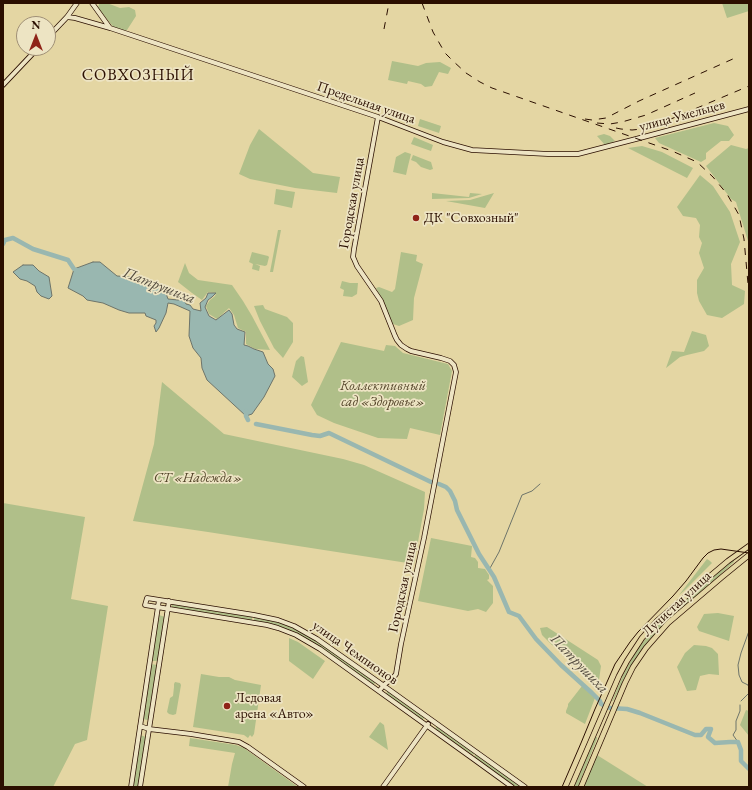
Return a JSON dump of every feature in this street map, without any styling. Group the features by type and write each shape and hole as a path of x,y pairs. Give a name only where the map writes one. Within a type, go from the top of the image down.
{"main road":[{"path":"571,787 619,676 639,642 658,620 730,559 749,546"},
{"name":"Лучистая улица","path":"580,787 625,683 633,667 651,641 668,623 749,555"},
{"path":"722,577 736,561 733,558 730,559"}],"street":[{"path":"56,29 77,3"},
{"path":"92,3 110,28"},
{"name":"Предельная улица","path":"67,17 110,28 378,117 448,144 475,151 568,154 588,152 620,143"},
{"path":"3,85 30,56"},
{"name":"улица Умельцев","path":"620,143 749,109"},
{"name":"Городская улица","path":"378,117 353,257 357,266 381,301 395,336 401,345 411,351 446,360 452,363 455,367 451,400 396,674 394,678 386,682 379,691"},
{"name":"улица Чемпионов","path":"512,787 308,641 289,632 267,625 145,605 146,598 254,615 288,623 299,628 383,685 525,787"},
{"path":"131,787 159,600"},
{"path":"140,787 169,601"},
{"path":"383,787 431,720"},
{"path":"140,726 236,741 259,754 304,787"}],"green space":[{"path":"107,3 120,8 129,7 135,10 136,16 127,30 123,31 115,29 98,8 99,4"},
{"path":"722,3 749,3 749,11 727,18"},
{"path":"392,61 418,66 426,63 440,62 451,68 448,74 439,72 432,86 425,87 421,84 408,81 407,84 388,80"},
{"path":"420,119 441,126 439,133 418,126"},
{"path":"714,123 728,126 734,135 729,141 721,141 706,153 706,159 701,162 659,143 655,138"},
{"path":"259,129 313,173 340,177 337,193 295,188 250,179 239,174 250,145"},
{"path":"604,134 610,136 615,141 605,145 597,136"},
{"path":"414,137 433,145 431,151 411,144"},
{"path":"731,145 746,149 749,148 748,241 736,202 731,199 706,166"},
{"path":"642,146 662,152 693,168 687,178 628,148"},
{"path":"405,152 411,154 406,175 393,172 396,157"},
{"path":"413,155 431,162 433,169 430,170 421,167 416,162 411,160"},
{"path":"700,175 713,186 730,212 740,242 731,264 732,285 745,291 744,304 722,318 707,315 699,301 697,293 697,280 704,268 699,253 702,243 699,237 700,225 696,218 683,216 677,207"},
{"path":"276,189 295,192 292,208 274,204"},
{"path":"432,193 469,197 470,193 482,194 469,198 432,199"},
{"path":"494,193 485,208 446,201 470,200"},
{"path":"278,230 281,230 273,272 270,272"},
{"path":"252,252 269,257 267,265 265,266 255,264 260,266 259,271 252,269 253,264 249,262"},
{"path":"401,252 417,255 416,261 423,264 414,298 413,320 399,326 393,324 376,288 379,287 392,292 395,289"},
{"path":"185,263 189,273 198,280 232,285 252,316 270,350 255,349 246,344 246,332 238,328 234,315 229,308 217,319 209,314 206,306 216,293 208,292 202,300 178,282"},
{"path":"342,281 358,283 357,294 352,297 343,296 344,290 340,288"},
{"path":"263,305 265,309 287,317 293,323 293,342 283,358 274,348 254,306"},
{"path":"692,331 706,335 709,346 704,351 680,357 666,368 672,351 684,352"},
{"name":"Коллективный сад «Здоровье»","path":"341,342 384,351 386,345 395,346 403,353 448,364 452,371 440,435 410,428 407,439 378,438 334,423 317,415 311,405"},
{"path":"301,356 304,357 308,382 302,386 292,377 296,361"},
{"name":"СТ «Надежда»","path":"162,382 224,434 343,459 364,465 425,492 424,509 414,564 133,521 154,444"},
{"path":"3,503 85,517 71,599 108,606 87,740 75,744 53,787 3,787"},
{"path":"431,538 472,546 471,557 475,558 478,562 478,568 485,569 489,575 489,579 487,580 493,586 493,603 486,612 478,609 468,611 418,601"},
{"path":"707,559 712,563 679,595"},
{"path":"733,560 734,562 666,624 636,659 612,701 623,675 638,648 647,637 665,617"},
{"path":"172,604 252,617 252,621 172,608"},
{"path":"718,613 734,616 729,641 699,631 697,627 704,614"},
{"path":"159,615 165,617 158,661 152,661"},
{"path":"254,617 272,620 297,628 376,682 373,685 309,640 296,633 271,624 254,621"},
{"path":"547,627 598,660 601,666 599,680 567,654 552,645 542,635 540,628"},
{"path":"289,638 298,642 325,661 313,679 289,661"},
{"path":"694,645 712,648 718,654 719,675 709,674 700,676 696,690 687,691 677,667 685,653"},
{"path":"151,664 157,665 148,720 142,719"},
{"name":"Ледовая арена «Авто»","path":"201,674 229,677 235,680 261,685 254,734 252,737 250,735 248,738 244,735 193,727"},
{"path":"175,682 180,683 181,685 176,714 173,715 167,712 170,698 173,696"},
{"path":"582,686 595,698 585,724 566,713 568,704"},
{"path":"388,690 425,717 422,720 386,694"},
{"path":"746,710 749,711 749,736 740,725"},
{"path":"380,722 384,725 388,750 369,737"},
{"path":"437,726 475,752 473,755 435,729"},
{"path":"140,735 146,737 138,787 132,787"},
{"path":"596,737 597,739 578,787 574,787 595,738"},
{"path":"190,738 236,745 244,748 298,787 228,787 235,753 189,746"},
{"path":"476,753 522,787 516,787 474,757"},
{"path":"597,755 648,787 583,787"}],"water":[{"path":"93,262 100,262 117,276 132,277 136,283 143,282 155,287 164,288 168,299 184,299 186,304 190,305 193,309 201,311 200,303 206,298 208,293 216,293 208,300 205,307 209,316 216,320 229,310 232,314 234,325 237,329 245,332 244,345 263,352 268,364 273,369 275,376 264,397 252,414 246,416 207,380 202,368 201,358 193,348 189,336 190,311 168,303 166,313 156,332 154,326 156,320 146,316 145,313 129,313 103,303 87,300 83,296 68,288 74,269"},
{"path":"23,265 33,265 49,277 52,296 49,299 41,296 37,292 35,286 20,279 13,272"}],"waterway":[{"name":"Патрушиха","path":"3,244 5,240 13,238 33,249 68,260 74,269 79,271"},
{"name":"Патрушиха","path":"246,411 248,420"},
{"name":"Патрушиха","path":"256,424 320,436 329,433 431,482"},
{"name":"Патрушиха","path":"439,484 446,487 450,491 455,501 457,510 479,554 494,577 509,612 519,616 536,639 561,665 592,693 601,704 610,708 627,709 640,713 695,735 701,735 706,729 711,729 708,737 715,743 738,742 741,750 741,761 749,769"},
{"path":"489,570 499,552 522,495 532,491 540,484"},
{"path":"749,631 738,665 739,675 742,682 748,685 749,688"},
{"path":"741,701 749,693"},
{"path":"738,742 733,735 736,730 736,721 740,711 740,705"}],"tram line":[{"path":"562,787 615,664 630,642 673,596 708,553 721,549 749,553"}],"railway":[{"path":"384,29 389,3"},
{"path":"422,3 433,32 445,53 466,73 480,82 492,88 672,151 697,162 713,177 727,194 739,215 744,239 749,295"},
{"path":"585,119 592,120 606,118 639,101 735,58"},
{"path":"616,128 632,130 652,127 749,86"},
{"path":"597,123 610,124 646,115 695,93"}],"place":[{"name":"ДК \"Совхозный\"","path":"416,218"},
{"name":"Ледовая арена «Авто»","path":"227,706"}],"district":[{"name":"СОВХОЗНЫЙ","path":"138,76"}]}
